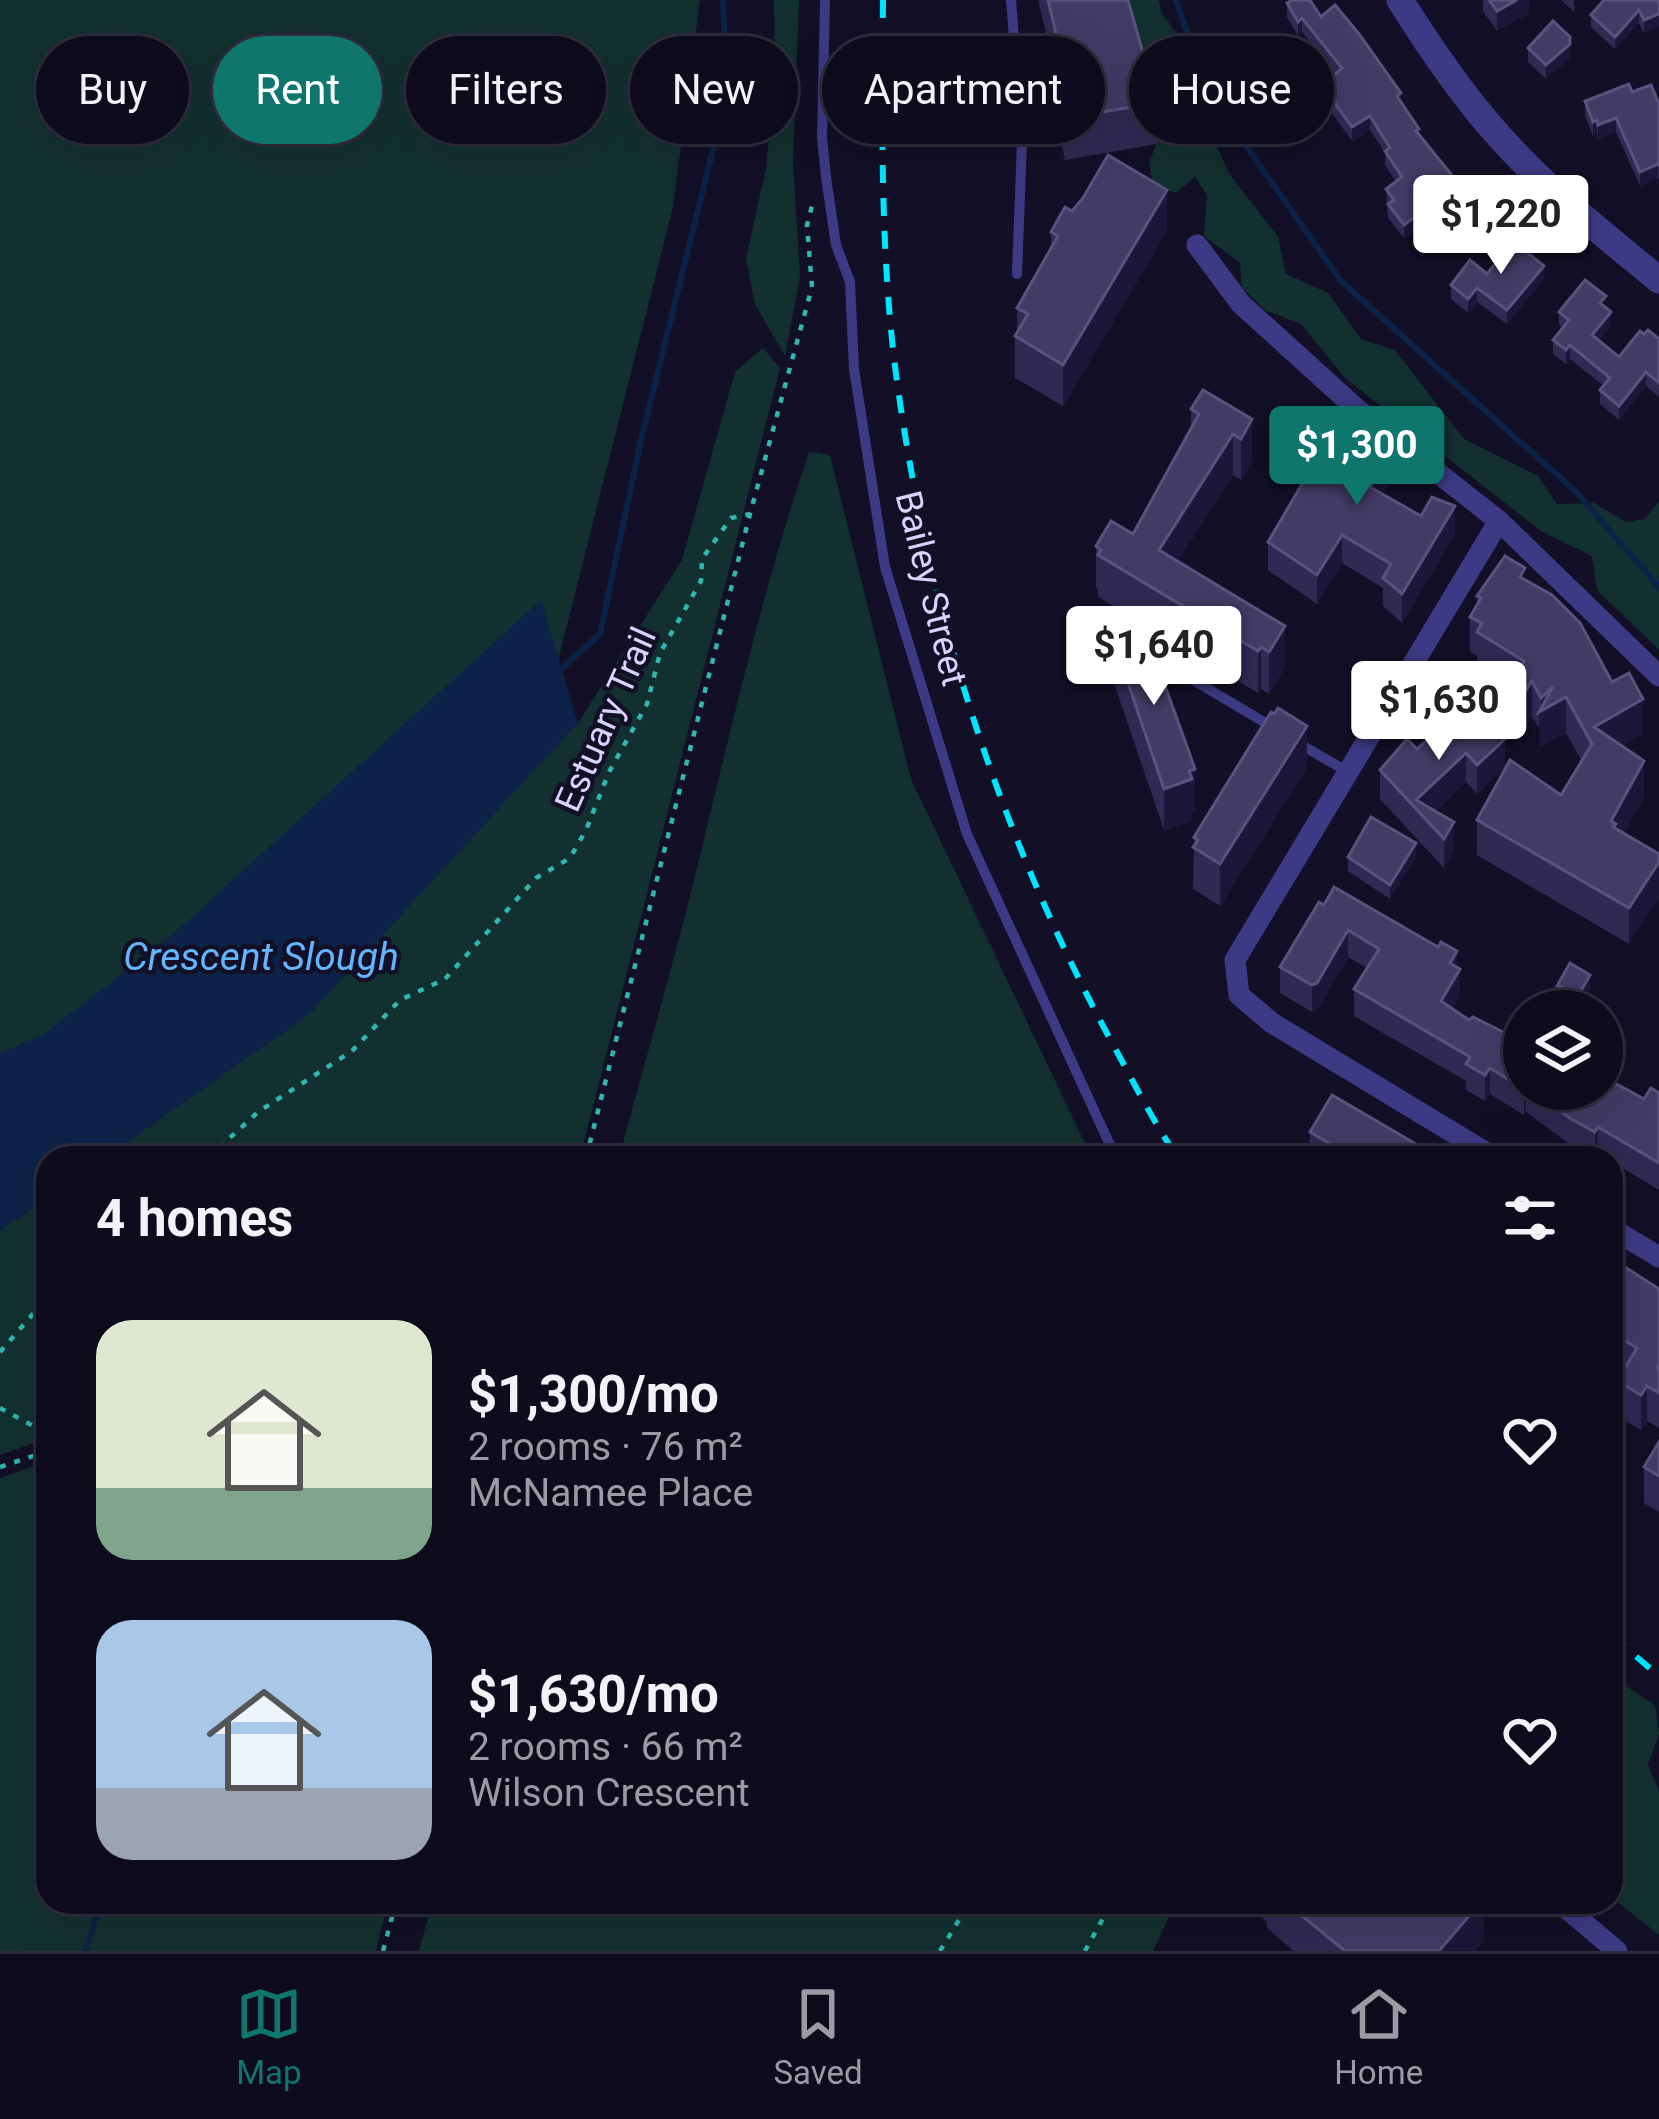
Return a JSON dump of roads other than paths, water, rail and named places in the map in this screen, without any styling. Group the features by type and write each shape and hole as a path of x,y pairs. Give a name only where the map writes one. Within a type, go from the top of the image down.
{"street":[{"path":"1400,0 1443,68 1496,134 1561,199 1659,280"},
{"path":"1197,245 1241,304 1359,411 1499,521 1659,676"},
{"path":"1476,1146 1272,1023 1239,995 1235,959 1499,521"},
{"path":"1623,1235 1659,1257"},
{"path":"1573,1914 1617,1951"}],"lane":[{"name":"Bailey Street","path":"825,0 822,137 828,194 836,245 850,282 854,369 885,567 967,834 1111,1146"},
{"path":"1011,0 1022,141 1017,274"},
{"path":"1126,644 1348,772"}],"water":[{"name":"Crescent Slough","path":"541,600 578,723 310,1014 122,1146 36,1146 36,1206 0,1231 0,1053 44,1034 171,936"}],"waterway":[{"name":"Crescent Slough","path":"559,671 600,634 641,440 727,93 723,0"},
{"path":"1176,0 1206,89 1341,281 1576,492 1659,587"},
{"path":"85,1951 98,1914"}],"railway":[{"path":"883,0 883,187 891,327 910,461 948,632 1001,799 1034,880 1110,1039 1171,1146"},
{"path":"1623,1645 1659,1676"}]}
